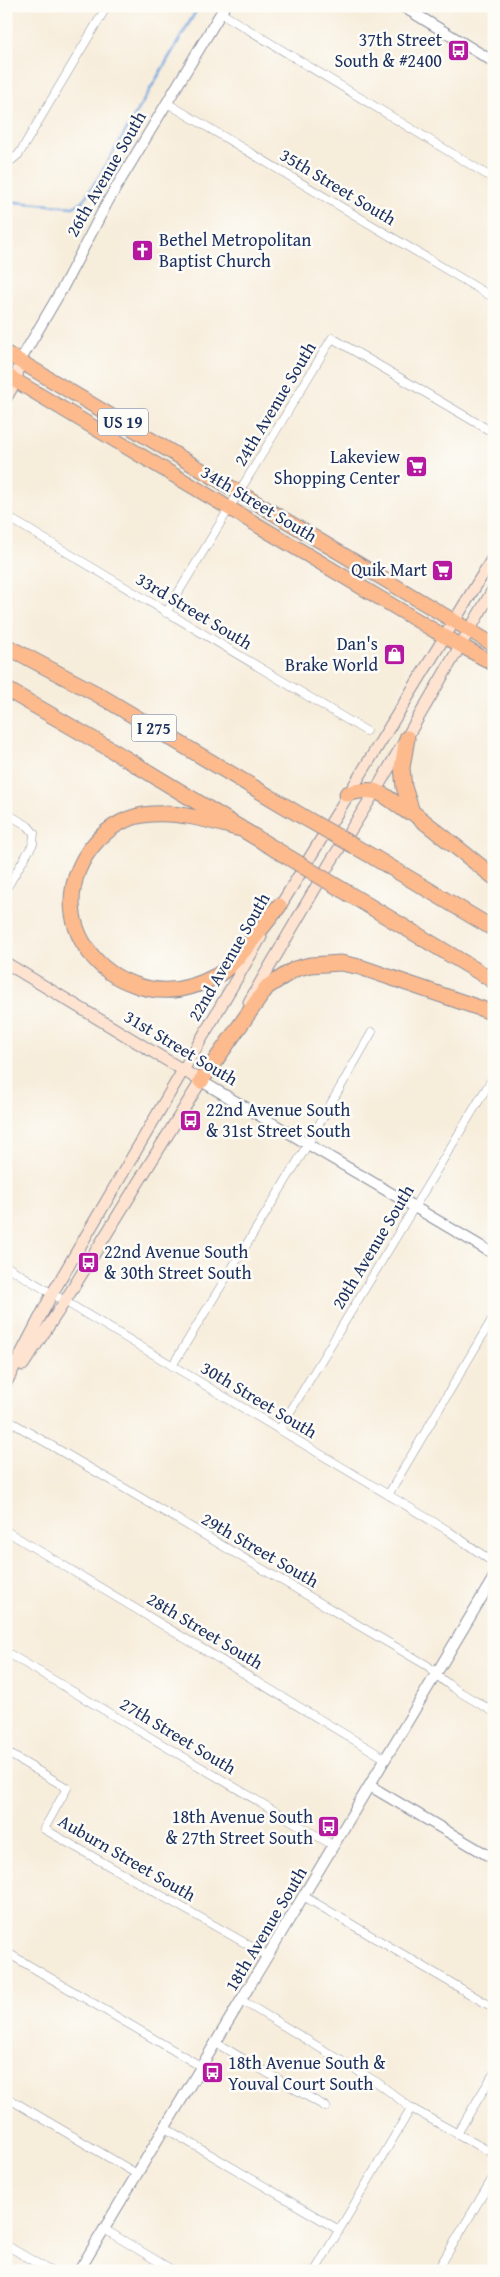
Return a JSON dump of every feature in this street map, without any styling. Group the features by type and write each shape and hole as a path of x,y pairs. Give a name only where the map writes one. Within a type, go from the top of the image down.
{"highway":[{"name":"34th Street South","path":"6,353 494,645"},
{"name":"34th Street South","path":"11,378 494,664"},
{"name":"I 275","path":"6,646 97,694 494,929"},
{"name":"I 275","path":"6,689 102,744 494,981"},
{"path":"407,738 402,768 404,787 412,812"},
{"path":"347,794 361,790 376,790 406,811 412,812 494,877"},
{"path":"241,829 188,814 150,814 130,818 102,834 90,849 82,865 72,901 75,918 86,949 107,972 124,981 148,990 166,992 184,989 217,976 230,965 279,906"},
{"path":"201,1081 267,987 295,969 310,964 341,963 360,967 494,1012"}],"main road":[{"name":"26th Avenue South","path":"6,370 20,361"},
{"name":"26th Avenue South","path":"6,398 11,378 20,361"},
{"name":"22nd Avenue South","path":"6,1382 52,1294 279,906 494,556"},
{"path":"6,1389 66,1302 201,1081 330,863 407,738 494,588"},
{"name":"31st Street South","path":"6,963 201,1081"}],"street":[{"path":"9,159 19,154 107,6"},
{"path":"402,6 494,62"},
{"path":"223,10 494,179"},
{"name":"26th Avenue South","path":"20,361 62,289 108,201 223,10"},
{"name":"35th Street South","path":"167,104 494,298"},
{"name":"24th Avenue South","path":"166,613 332,338 494,433"},
{"name":"33rd Street South","path":"6,516 366,731"},
{"path":"6,813 28,826 34,834 33,844 6,889"},
{"path":"172,1366 308,1143 372,1032"},
{"name":"20th Avenue South","path":"279,1430 492,1079"},
{"name":"31st Street South","path":"201,1081 494,1254"},
{"name":"30th Street South","path":"6,1266 446,1530 494,1563"},
{"path":"388,1495 494,1316"},
{"name":"29th Street South","path":"6,1419 428,1666 436,1676 494,1712"},
{"name":"28th Street South","path":"6,1531 386,1759"},
{"name":"18th Avenue South","path":"79,2271 494,1577"},
{"name":"27th Street South","path":"6,1652 334,1846"},
{"name":"Auburn Street South","path":"6,1752 67,1788 44,1829 268,1956"},
{"path":"370,1786 494,1859"},
{"path":"304,1897 494,2008"},
{"path":"6,1952 202,2067"},
{"path":"241,2000 378,2083 411,2108 494,2154"},
{"path":"216,2042 326,2108"},
{"path":"457,2134 494,2073"},
{"path":"6,2097 137,2174"},
{"path":"315,2271 411,2108"},
{"path":"165,2128 339,2230"},
{"path":"437,2271 494,2176"},
{"path":"104,2229 174,2271"},
{"path":"6,2245 50,2271"}],"waterway":[{"path":"6,206 15,202 73,207 82,202 100,175 199,6"}],"place":[{"name":"37th Street South & #2400","path":"458,50"},
{"name":"Bethel Metropolitan Baptist Church","path":"143,250"},
{"name":"Lakeview Shopping Center","path":"416,467"},
{"name":"Quik Mart","path":"443,570"},
{"name":"Dan's Brake World","path":"394,654"},
{"name":"22nd Avenue South & 31st Street South","path":"190,1120"},
{"name":"22nd Avenue South & 30th Street South","path":"88,1262"},
{"name":"18th Avenue South & 27th Street South","path":"329,1827"},
{"name":"18th Avenue South & Youval Court South","path":"212,2073"}]}
